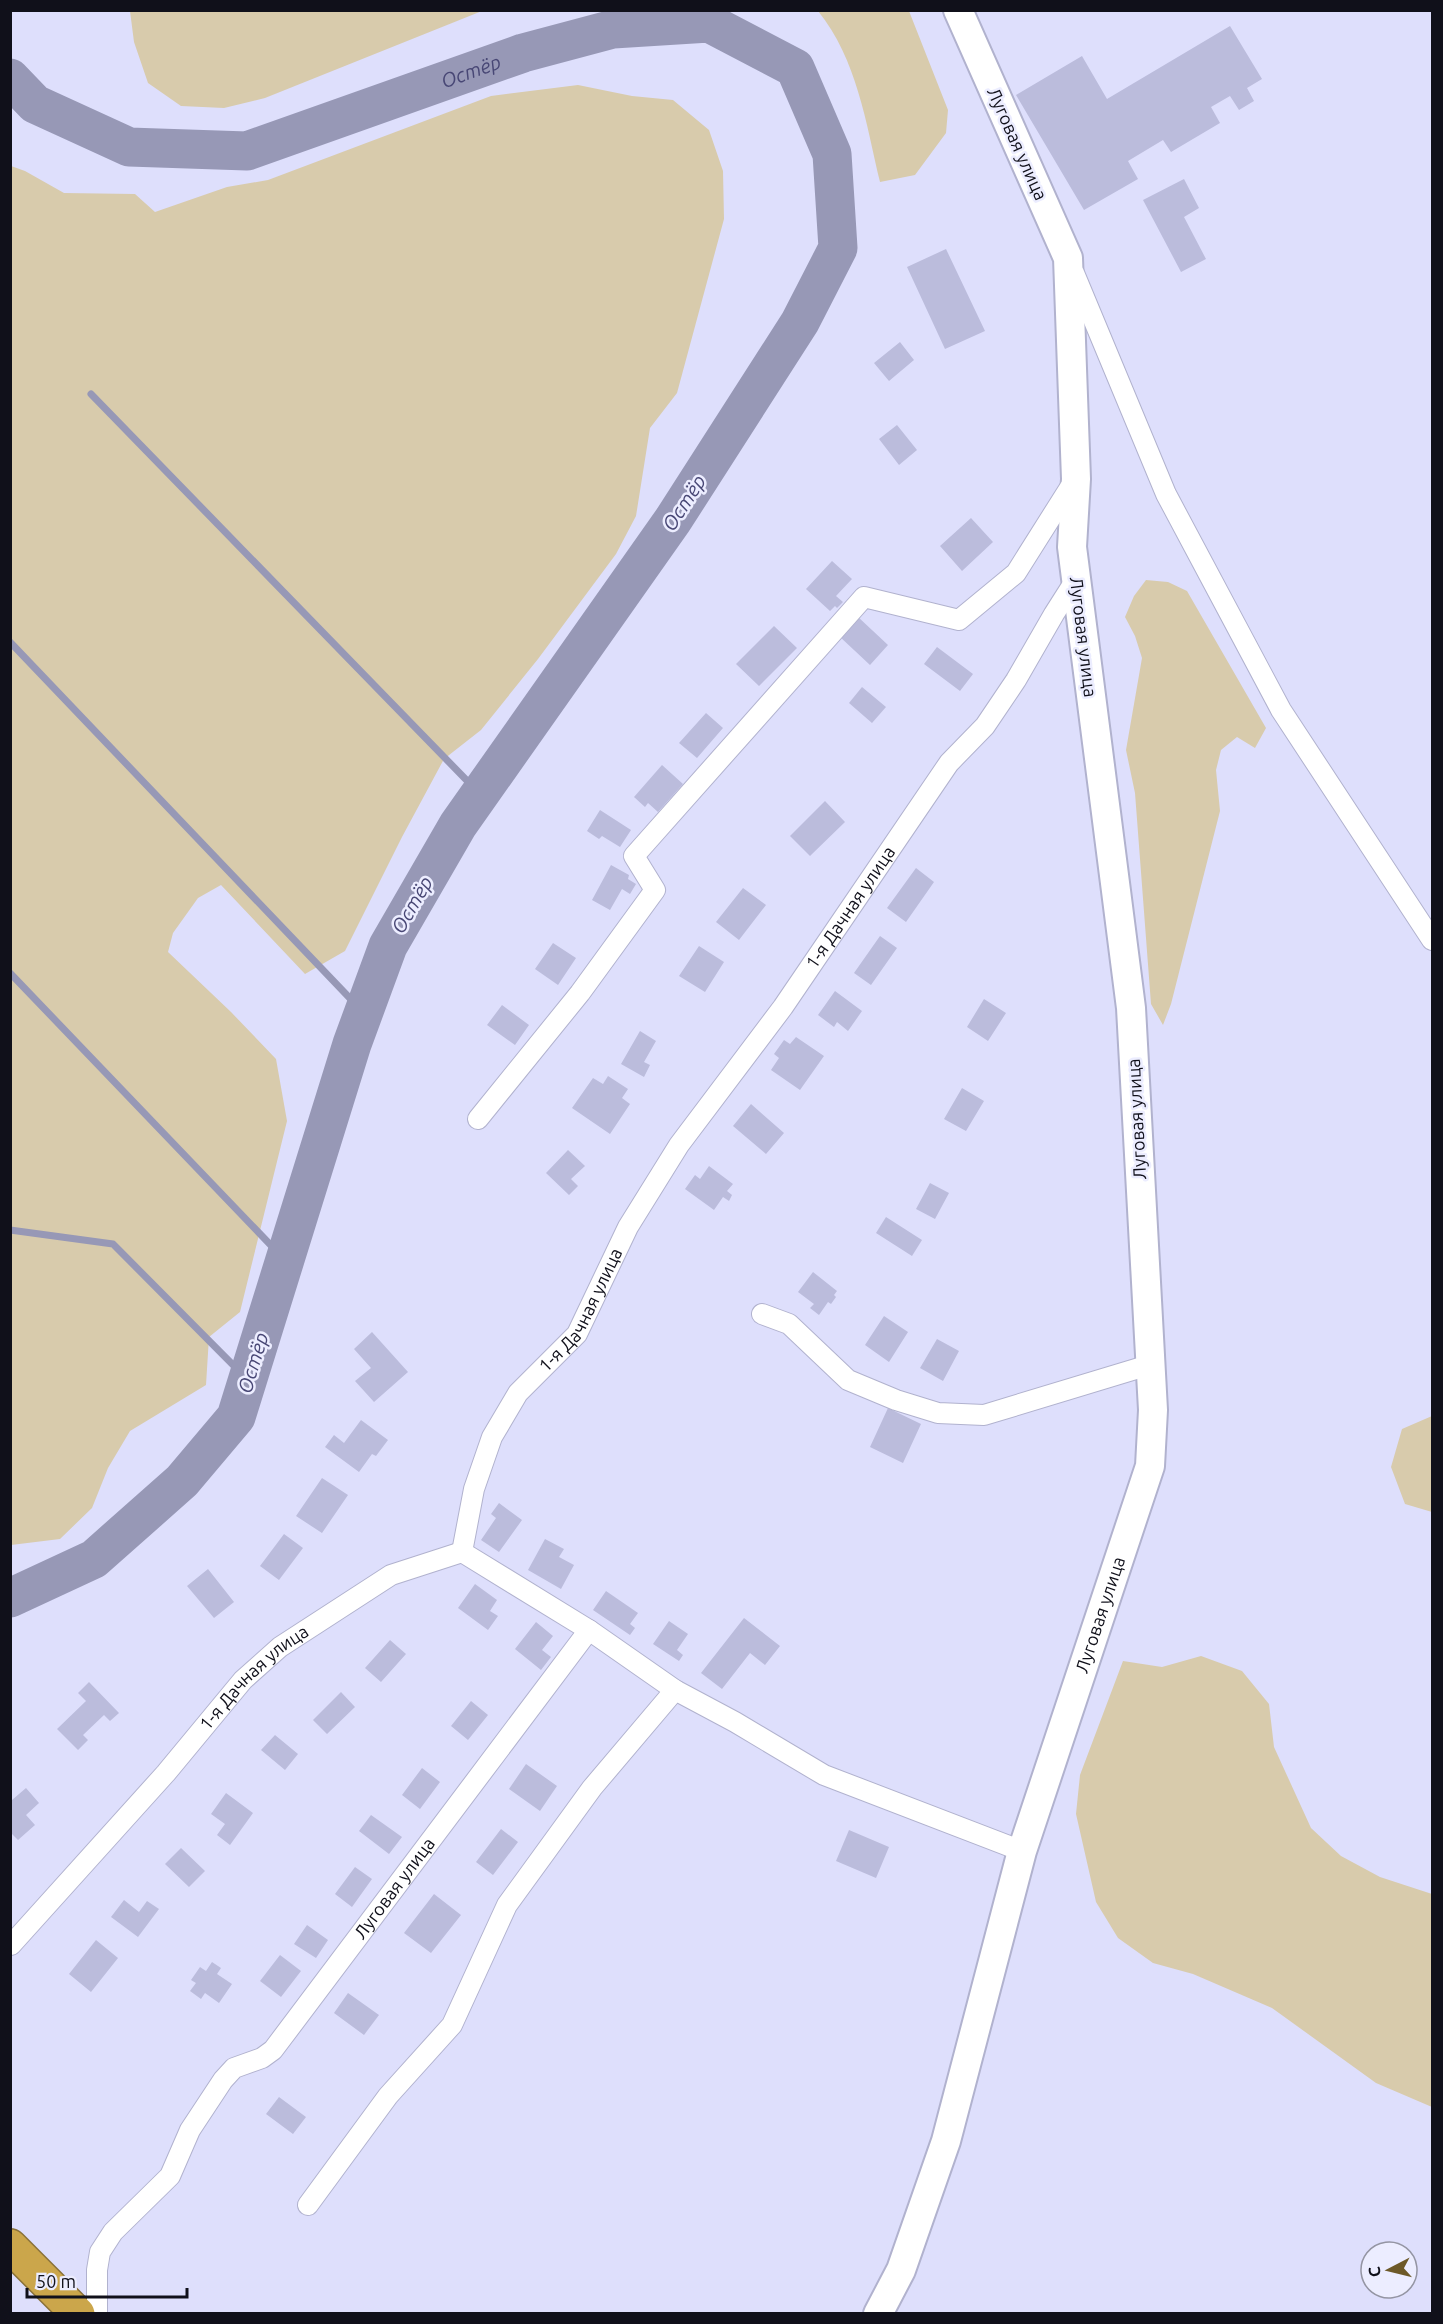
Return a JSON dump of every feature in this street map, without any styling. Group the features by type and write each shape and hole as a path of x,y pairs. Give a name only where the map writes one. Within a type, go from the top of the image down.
{"highway":[{"path":"10,2246 78,2313"}],"street":[{"name":"Луговая улица","path":"878,2313 901,2270 946,2141 1022,1851 1150,1466 1153,1410 1131,1008 1072,547 1076,479 1068,258 958,10"},
{"path":"1068,258 1166,495 1281,710 1432,940"},
{"path":"478,1119 580,993 655,890 634,856 864,597 959,620 1016,573 1076,479"},
{"name":"1-я Дачная улица","path":"11,1945 166,1773 243,1680 280,1647 391,1575 462,1552 474,1489 492,1437 518,1393 577,1334 628,1227 679,1145 783,1007 949,763 985,726 1016,680 1075,581"},
{"path":"762,1314 789,1324 848,1380 896,1400 938,1413 984,1415 1149,1365"},
{"path":"462,1552 589,1630 675,1690 735,1722 824,1775 1022,1851"},
{"name":"Луговая улица","path":"97,2313 99,2252 113,2232 170,2176 190,2130 223,2080 234,2068 262,2058 273,2050 589,1630"},
{"path":"308,2205 388,2096 452,2025 507,1905 591,1788 675,1690"}],"shaded area":[{"path":"130,10 482,11 265,98 224,108 181,106 148,83 134,42"},
{"path":"818,11 909,11 948,110 946,133 915,175 880,182 865,115 851,71 831,30"},
{"path":"578,85 632,96 673,100 709,130 723,171 724,219 677,393 650,428 636,516 616,554 538,659 481,730 444,759 345,951 305,974 221,885 198,898 173,933 168,952 276,1059 287,1121 240,1312 209,1337 206,1385 130,1431 108,1468 92,1508 60,1539 11,1545 11,166 25,171 64,193 135,194 155,212 227,187 268,180 491,96"},
{"path":"1146,580 1168,582 1187,591 1266,728 1255,748 1237,737 1221,750 1216,770 1220,811 1171,1004 1163,1025 1151,1004 1135,793 1126,750 1142,658 1135,636 1125,617 1134,596"},
{"path":"1432,1416 1432,1512 1405,1504 1391,1467 1402,1429"},
{"path":"1201,1656 1242,1671 1269,1704 1274,1747 1311,1828 1341,1856 1380,1877 1432,1894 1432,2107 1376,2083 1272,2008 1193,1974 1153,1963 1118,1938 1096,1902 1076,1814 1080,1775 1123,1661 1162,1667"}],"building":[{"path":"1230,26 1262,79 1247,88 1254,101 1239,110 1230,96 1211,107 1220,123 1171,152 1163,140 1128,161 1138,179 1084,210 1016,95 1082,56 1107,99"},
{"path":"1184,179 1199,208 1184,217 1206,259 1181,272 1143,200"},
{"path":"946,249 985,331 945,349 907,267"},
{"path":"900,342 914,360 889,381 874,363"},
{"path":"897,425 917,450 899,465 879,439"},
{"path":"971,518 993,542 962,571 940,546"},
{"path":"832,561 852,579 836,596 843,602 830,611 806,589"},
{"path":"857,616 888,645 870,665 839,636"},
{"path":"774,626 797,648 759,686 736,664"},
{"path":"937,647 973,674 960,691 924,664"},
{"path":"862,687 886,707 872,723 849,703"},
{"path":"706,713 723,728 697,758 679,743"},
{"path":"662,765 683,784 658,812 648,803 645,807 634,797"},
{"path":"825,801 845,822 810,856 790,836"},
{"path":"600,810 631,830 620,847 602,836 599,839 587,831"},
{"path":"611,865 629,875 628,879 636,884 630,894 622,889 610,910 592,900"},
{"path":"916,868 934,882 906,922 887,908"},
{"path":"743,888 766,905 739,940 716,922"},
{"path":"880,936 897,948 871,985 854,973"},
{"path":"553,943 576,958 558,985 535,969"},
{"path":"699,946 724,962 705,992 679,976"},
{"path":"835,991 862,1011 848,1031 837,1022 834,1027 818,1015"},
{"path":"984,999 1006,1013 988,1041 967,1027"},
{"path":"502,1005 529,1025 515,1045 487,1025"},
{"path":"640,1031 656,1041 644,1062 650,1065 644,1077 621,1064"},
{"path":"796,1037 824,1056 800,1090 771,1070 779,1058 774,1054 784,1040 790,1044"},
{"path":"608,1076 628,1089 622,1098 630,1104 610,1134 572,1108 593,1078 603,1084"},
{"path":"962,1088 984,1101 966,1131 944,1119"},
{"path":"751,1104 784,1133 766,1154 733,1126"},
{"path":"568,1150 585,1166 571,1179 578,1186 569,1195 546,1173"},
{"path":"709,1166 733,1184 727,1191 732,1195 729,1201 723,1197 714,1210 685,1189 695,1175 700,1179"},
{"path":"930,1183 949,1193 935,1219 916,1209"},
{"path":"886,1217 922,1240 912,1256 876,1233"},
{"path":"813,1272 837,1291 831,1304 828,1302 819,1315 810,1308 814,1304 798,1292"},
{"path":"884,1316 908,1332 889,1362 865,1345"},
{"path":"372,1332 408,1372 374,1402 355,1381 371,1368 354,1349"},
{"path":"937,1339 959,1351 943,1381 920,1368"},
{"path":"888,1408 921,1424 903,1463 870,1447"},
{"path":"361,1420 388,1440 376,1456 372,1454 359,1472 325,1447 334,1435 344,1443"},
{"path":"322,1478 348,1495 322,1533 296,1516"},
{"path":"499,1503 522,1520 499,1552 481,1540 496,1518 491,1514"},
{"path":"284,1534 303,1548 279,1580 260,1566"},
{"path":"545,1539 564,1549 559,1557 574,1565 561,1589 528,1570"},
{"path":"208,1569 234,1602 214,1618 187,1586"},
{"path":"475,1584 497,1600 490,1611 498,1616 488,1630 458,1608"},
{"path":"606,1591 638,1613 630,1624 635,1628 630,1635 593,1610"},
{"path":"744,1618 780,1646 765,1665 750,1653 722,1689 701,1673"},
{"path":"669,1621 688,1634 677,1650 683,1655 679,1661 653,1644"},
{"path":"536,1622 553,1636 542,1650 551,1657 541,1670 515,1649"},
{"path":"390,1640 406,1654 381,1682 365,1668"},
{"path":"89,1682 119,1713 110,1721 104,1715 83,1735 88,1740 78,1750 57,1729 86,1701 78,1693"},
{"path":"341,1692 355,1707 327,1734 313,1720"},
{"path":"471,1701 488,1715 468,1740 451,1726"},
{"path":"275,1735 298,1754 285,1770 261,1750"},
{"path":"526,1764 557,1786 540,1811 509,1789"},
{"path":"422,1768 440,1782 420,1809 402,1795"},
{"path":"26,1788 39,1803 26,1815 35,1825 18,1840 10,1832 10,1798 12,1800"},
{"path":"226,1793 253,1813 230,1845 217,1835 225,1824 211,1814"},
{"path":"371,1815 402,1837 389,1854 359,1831"},
{"path":"501,1829 518,1842 493,1875 476,1862"},
{"path":"849,1830 889,1847 876,1878 836,1861"},
{"path":"181,1848 205,1871 189,1887 165,1864"},
{"path":"355,1867 372,1879 352,1907 335,1894"},
{"path":"434,1894 461,1915 431,1953 404,1933"},
{"path":"124,1900 139,1912 147,1901 159,1909 138,1937 111,1917"},
{"path":"307,1925 328,1940 316,1958 294,1944"},
{"path":"96,1940 118,1958 91,1992 69,1974"},
{"path":"280,1955 301,1971 281,1997 260,1981"},
{"path":"212,1962 221,1968 217,1974 232,1984 219,2003 205,1993 201,1999 190,1991 196,1983 191,1980 200,1967 206,1971"},
{"path":"348,1993 379,2015 364,2035 334,2013"},
{"path":"279,2097 306,2117 293,2134 266,2114"}],"waterway":[{"name":"Остёр","path":"10,78 35,104 129,147 247,151 523,53 613,29 709,23 795,68 832,154 838,248 800,322 673,520 458,825 388,946 352,1044 236,1417 182,1481 94,1559 10,1598"},
{"path":"91,394 480,794"},
{"path":"10,642 364,1013"},
{"path":"10,973 285,1260"},
{"path":"10,1230 113,1244 248,1380"},
{"name":"Остёр","path":"10,1592 15,1596"}]}
